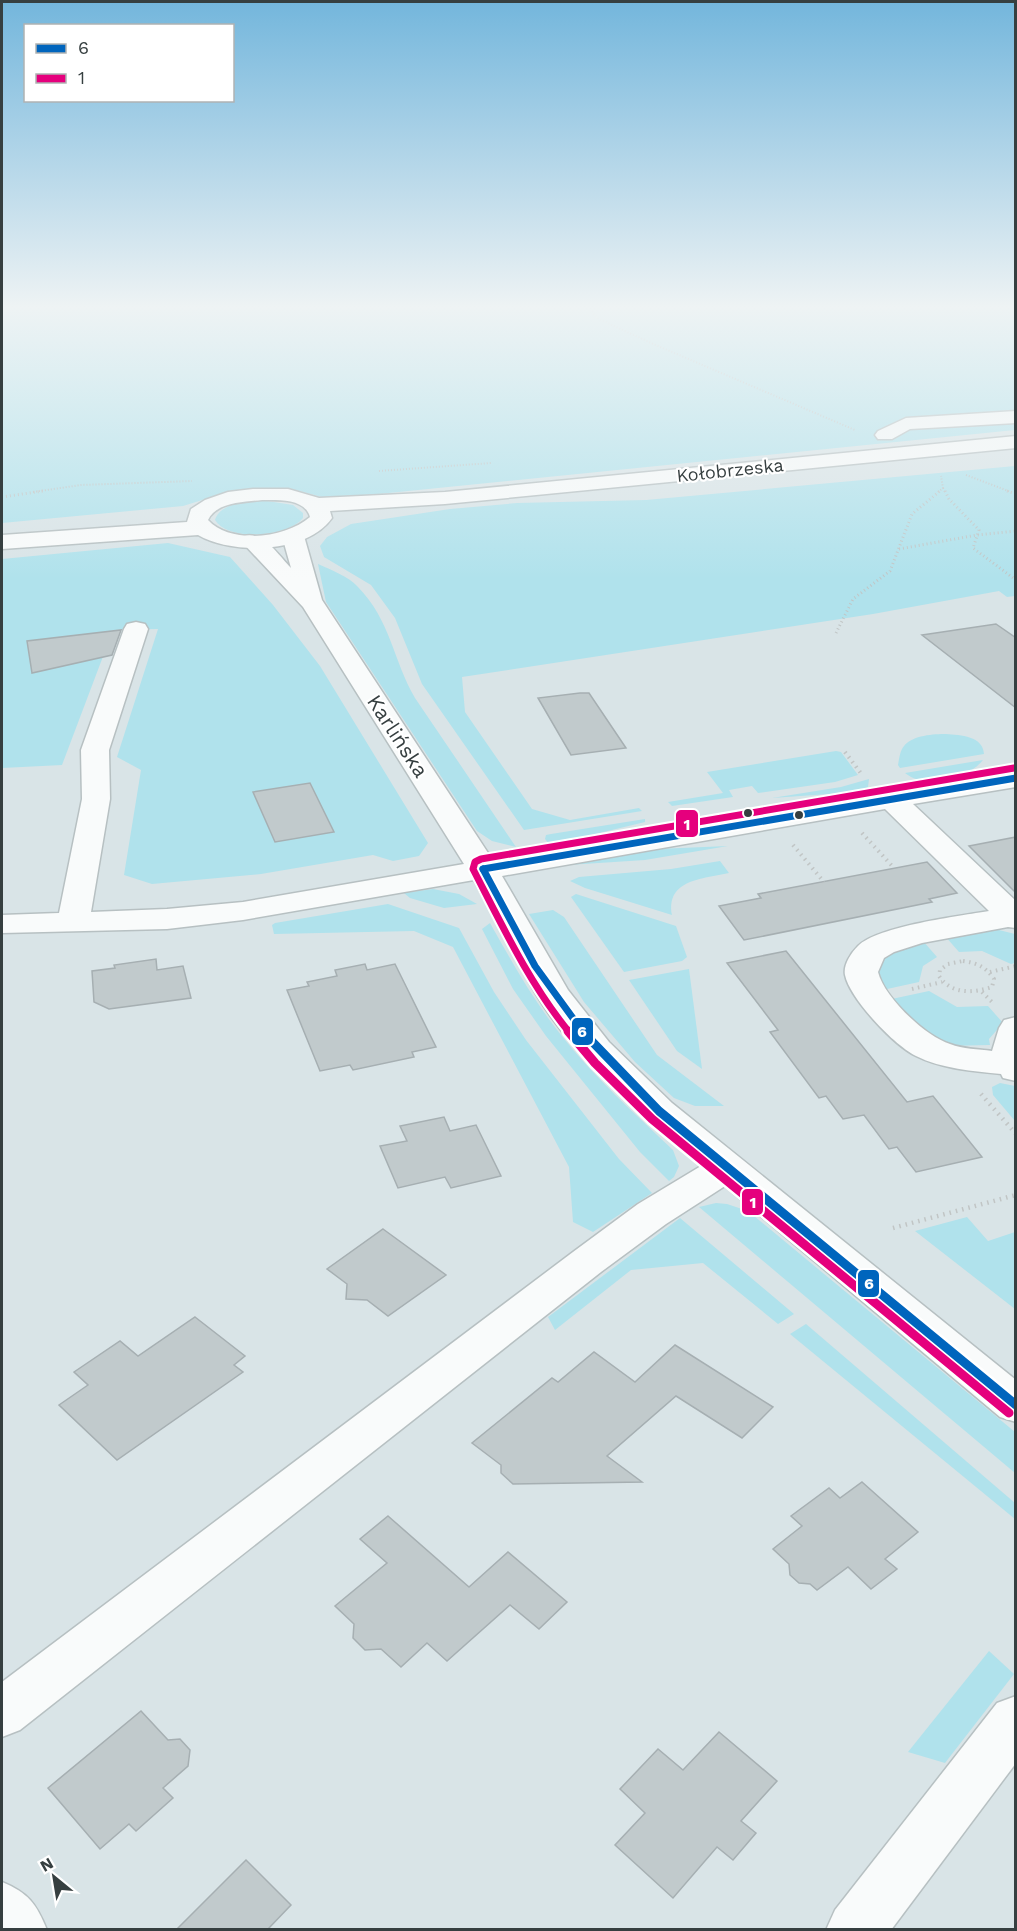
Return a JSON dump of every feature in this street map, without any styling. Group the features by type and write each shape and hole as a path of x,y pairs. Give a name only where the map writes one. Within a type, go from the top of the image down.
{"street":[{"path":"885,435 906,424 1016,417"},
{"name":"Kołobrzeska","path":"318,512 445,498 924,457 1016,442"},
{"path":"2,542 199,521 216,502 253,495 294,496 318,512 312,528 293,536 252,541 215,536 199,521"},
{"name":"Karlińska","path":"293,536 312,603"},
{"name":"Karlińska","path":"252,541 312,603 483,869 553,994 616,1070 659,1111 1016,1405"},
{"path":"73,921 96,799 95,750 136,629"},
{"path":"2,924 166,918 243,911 1016,778"},
{"path":"891,799 1014,917"},
{"path":"1014,917 903,938 881,945 866,958 861,974 869,990 917,1043 946,1054 1014,1067"},
{"path":"1014,1067 1010,1057 1009,1041 1016,1028"},
{"path":"2,1713 587,1262 652,1214 728,1167"},
{"path":"855,1929 1016,1720"},
{"path":"2,1911 18,1929"}],"path":[{"path":"782,399 865,433 885,435"},
{"path":"924,457 942,477 943,488 949,499 979,530 973,548 1016,580"},
{"path":"924,457 1016,495"},
{"path":"370,471 496,463"},
{"path":"2,497 81,485 194,481"},
{"path":"837,633 853,599 890,571 912,514 943,488"},
{"path":"898,549 977,535 1016,531"},
{"path":"845,752 864,777"},
{"path":"857,828 894,868"},
{"path":"790,842 824,882"},
{"path":"990,972 994,979 992,987 982,992 968,993 946,985 940,979 938,972 941,966 949,962 978,963 990,972 1016,966"},
{"path":"893,1228 1016,1195"}],"shaded area":[{"path":"2,399 1015,399 1015,430 329,499 296,490 261,488 225,493 183,506 2,523"},
{"path":"1015,466 1015,596 1007,597 999,591 873,614 462,677 465,712 532,809 570,820 639,808 642,811 524,830 422,684 395,618 371,585 324,557 320,546 327,537 351,524 450,509 517,503 646,500"},
{"path":"261,500 293,505 303,513 303,518 285,529 258,534 232,532 215,520 222,510 228,507"},
{"path":"168,543 230,557 273,605 320,666 428,843 419,856 393,861 373,855 261,874 152,884 124,875 141,770 117,757 158,629 113,630 62,765 2,768 2,559"},
{"path":"318,564 349,580 369,600 385,627 415,698 516,847 492,841 477,831 326,602"},
{"path":"946,734 975,740 980,743 984,754 900,768 898,765 901,752 908,742 924,736"},
{"path":"841,752 858,775 835,782 758,793 752,786 729,790 733,797 672,806 668,802 723,793 707,772"},
{"path":"983,760 967,773 935,782 914,778 905,773"},
{"path":"869,779 868,787 858,792 772,798 841,787"},
{"path":"645,819 645,822 550,845 545,839 546,835"},
{"path":"728,846 645,860 568,865 657,849"},
{"path":"720,861 729,873 698,879 681,887 672,903 672,915 585,888 570,881 579,877 671,869"},
{"path":"433,889 459,894 477,904 444,908 410,898 404,893"},
{"path":"576,894 676,926 687,957 682,961 624,972 571,897"},
{"path":"388,904 459,928 494,992 526,1040 619,1159 652,1193 593,1232 573,1222 569,1167 453,947 414,931 274,934 272,925"},
{"path":"553,910 564,917 657,1055 724,1106 695,1106 674,1098 635,1062 584,1002 529,914"},
{"path":"490,923 532,994 561,1035 601,1080 673,1150 679,1166 674,1177 669,1181 640,1152 546,1036 513,989 482,929"},
{"path":"995,929 1015,934 1015,963 1011,964 982,951 959,952 945,936"},
{"path":"923,941 937,957 923,966 919,982 878,991 875,964 891,950"},
{"path":"689,969 702,1069 677,1051 629,980"},
{"path":"929,991 957,1007 988,1006 1003,1023 989,1039 990,1045 946,1046 928,1042 887,1000"},
{"path":"1000,1083 1015,1086 1015,1121 993,1095 992,1087"},
{"path":"716,1203 748,1211 1015,1432 1015,1473 699,1207"},
{"path":"967,1217 988,1241 1015,1232 1015,1309 915,1231"},
{"path":"680,1218 794,1314 778,1324 703,1263 631,1270 555,1330 548,1317"},
{"path":"806,1324 1015,1503 1015,1519 790,1334"},
{"path":"989,1651 1014,1674 945,1763 908,1752"}],"building":[{"path":"996,624 1016,638 1016,708 922,635"},
{"path":"121,630 112,655 32,673 27,641"},
{"path":"589,693 626,748 571,755 538,698"},
{"path":"310,783 334,832 275,842 253,792"},
{"path":"1016,837 1016,893 969,846"},
{"path":"927,862 957,893 929,899 932,902 744,940 719,906 761,898 758,894"},
{"path":"786,951 907,1102 933,1096 982,1157 916,1172 897,1147 889,1149 864,1115 843,1119 826,1096 819,1098 770,1032 778,1030 727,963"},
{"path":"156,959 157,970 183,966 191,998 109,1009 94,1002 92,971 115,968 114,965"},
{"path":"365,964 367,970 395,964 436,1047 412,1052 414,1057 353,1070 350,1065 320,1071 287,990 309,986 307,982 337,976 335,970"},
{"path":"444,1117 450,1131 476,1125 501,1176 451,1188 445,1177 398,1188 380,1146 407,1141 400,1126"},
{"path":"383,1229 446,1275 388,1316 367,1300 346,1299 347,1284 327,1269"},
{"path":"195,1317 245,1356 234,1365 243,1372 117,1460 59,1405 88,1385 74,1372 120,1341 138,1356"},
{"path":"675,1345 773,1407 742,1438 676,1396 607,1456 642,1482 513,1484 501,1473 501,1465 472,1443 552,1378 558,1382 594,1352 635,1382"},
{"path":"862,1482 918,1532 885,1559 897,1569 871,1589 848,1567 817,1590 810,1584 799,1583 790,1575 789,1564 773,1549 802,1526 791,1516 829,1488 840,1498"},
{"path":"388,1516 469,1587 508,1552 567,1602 539,1629 510,1605 447,1661 427,1643 401,1667 381,1649 365,1650 353,1638 354,1624 335,1606 387,1563 360,1539"},
{"path":"141,1711 168,1740 180,1739 190,1750 188,1766 163,1788 173,1798 136,1831 129,1824 100,1849 48,1788"},
{"path":"719,1732 777,1781 741,1821 756,1833 733,1860 717,1847 673,1898 615,1845 645,1813 620,1789 658,1749 683,1770"},
{"path":"246,1860 291,1905 268,1929 177,1929"}],"transit line":[{"name":"1","path":"1009,1413 652,1119 595,1063 556,1016 516,954 473,869 475,862 481,859 1014,768"},
{"name":"6","path":"483,869 1016,778"},
{"name":"6","path":"483,869 526,950 555,996 591,1042 631,1084 659,1111 1016,1405"}]}
